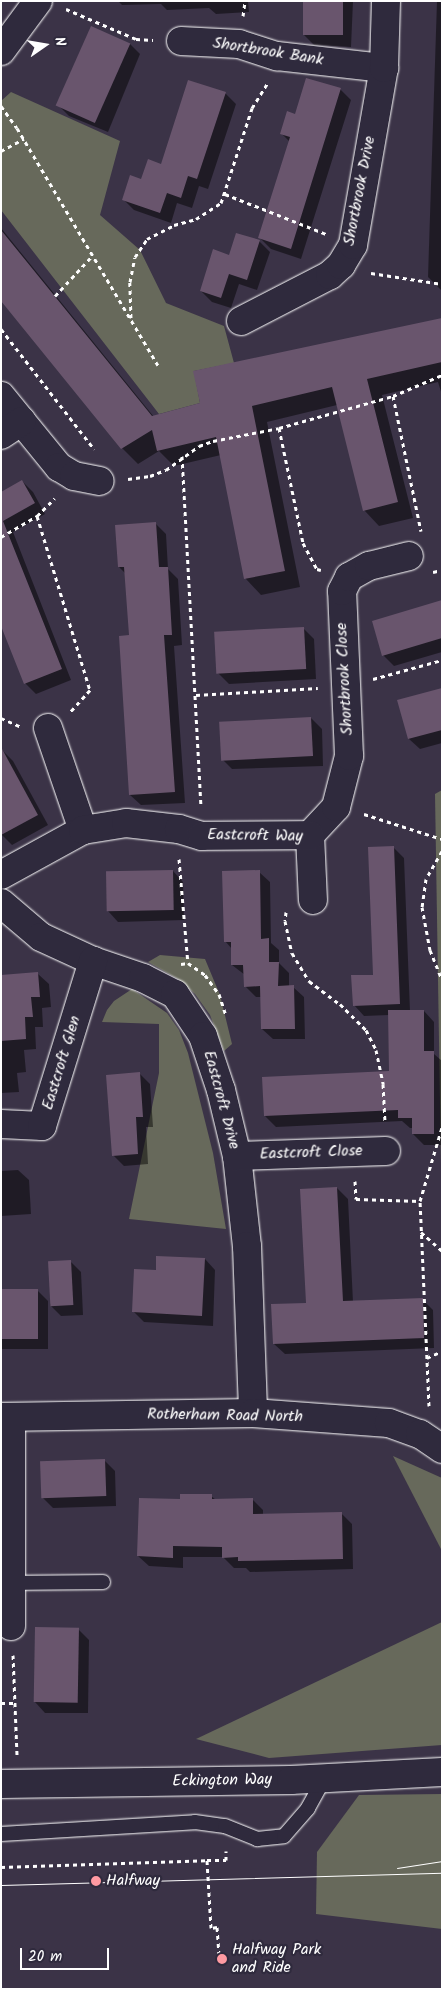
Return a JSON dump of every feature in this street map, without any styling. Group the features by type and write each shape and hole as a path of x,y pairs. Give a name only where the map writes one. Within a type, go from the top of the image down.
{"street":[{"name":"Shortbrook Drive","path":"241,322 330,276 347,255 384,68 386,1"},
{"path":"1,51 48,3"},
{"name":"Shortbrook Bank","path":"181,41 239,44 277,56 384,68"},
{"path":"1,396 11,428 59,467 91,472"},
{"path":"349,577 369,566 408,556"},
{"name":"Shortbrook Close","path":"310,835 336,807 349,756 348,686 341,606 342,590 349,577"},
{"path":"48,728 83,830"},
{"name":"Eastcroft Way","path":"1,875 83,830 126,823 191,832 310,835 313,900"},
{"name":"Eastcroft Drive","path":"1,903 41,937 93,961 142,978 175,994 203,1036 221,1090 236,1156 247,1246 253,1414"},
{"name":"Eastcroft Glen","path":"1,1124 42,1126 93,961"},
{"name":"Eastcroft Close","path":"236,1156 386,1151"},
{"name":"Rotherham Road North","path":"6,1417 253,1414 389,1423 420,1434 442,1449"},
{"path":"6,1417 8,1573 11,1626"},
{"name":"Eckington Way","path":"9,1784 324,1780 442,1772"}],"lane":[{"path":"8,1573 103,1582"},
{"path":"1,1834 195,1822 225,1826 257,1839 284,1836 308,1808 324,1780"}],"path":[{"path":"48,3 136,39 181,41"},
{"path":"131,318 130,282 134,258 147,239 210,211 221,203 252,108 268,84 277,56"},
{"path":"1,106 24,139 158,365"},
{"path":"1,151 24,139"},
{"path":"225,194 347,255 401,278 442,284"},
{"path":"56,296 93,255"},
{"path":"1,329 91,472"},
{"path":"1,537 37,516 91,472 150,476 166,470 182,456 199,446 279,428 393,396 442,375"},
{"path":"393,396 426,552 408,556"},
{"path":"279,428 303,543 317,569 349,577"},
{"path":"182,456 196,694 191,832 179,863 188,963"},
{"path":"37,516 90,690 75,708 48,728"},
{"path":"196,694 348,686 442,660"},
{"path":"336,807 442,839"},
{"path":"442,851 426,879 422,907 430,950 442,980"},
{"path":"313,900 287,901 285,921 292,954 309,980 347,1011 366,1030 373,1043 383,1084 386,1151"},
{"path":"420,1434 430,1416 420,1201 442,1127"},
{"path":"355,1152 356,1199 420,1201"},
{"path":"421,1232 442,1251"},
{"path":"427,1358 442,1350"},
{"path":"9,1784 16,1703 11,1626"},
{"path":"1,1703 16,1703"},
{"path":"1,1867 226,1860 225,1826"},
{"path":"207,1860 211,1928 217,1927 218,1955"}],"green space":[{"path":"11,92 120,141 100,215 140,250 166,303 224,326 234,363 194,371 200,403 159,414 1,210 1,101"},
{"path":"442,790 442,1226 435,794"},
{"path":"160,955 205,959 220,995 232,1044 224,1051 210,1015 195,994 178,979 148,962"},
{"path":"132,989 167,1013 179,1030 188,1053 213,1153 226,1229 129,1219 159,1073 159,1024 102,1022 107,1010 114,1001"},
{"path":"393,1456 442,1478 442,1551"},
{"path":"442,1622 442,1745 269,1758 196,1739"},
{"path":"442,1794 442,1929 316,1914 317,1852 359,1795"}],"building":[{"path":"303,1 343,1 343,35 303,35"},
{"path":"91,26 130,43 95,123 56,105"},
{"path":"306,78 341,88 291,249 258,238 290,137 280,134 287,111 295,114"},
{"path":"188,80 226,92 197,179 188,176 181,198 167,193 160,213 122,200 130,175 141,179 148,159 161,164"},
{"path":"1,230 152,416 200,403 193,371 442,318 442,362 367,379 398,502 363,511 332,387 252,406 285,571 244,579 216,437 157,451 152,430 121,449 1,301"},
{"path":"236,233 260,240 247,280 229,274 221,298 200,291 213,249 229,255"},
{"path":"22,480 35,503 3,521 62,669 24,684 1,626 1,492"},
{"path":"156,522 159,567 168,567 172,635 164,635 175,792 129,795 119,636 129,635 124,567 118,567 115,525"},
{"path":"442,600 442,638 382,656 372,621"},
{"path":"304,627 306,669 216,674 214,632"},
{"path":"442,688 442,730 408,739 397,700"},
{"path":"311,717 313,756 221,761 219,722"},
{"path":"1,747 38,815 1,835"},
{"path":"394,846 400,1004 353,1006 351,975 373,975 368,847"},
{"path":"173,870 174,910 107,911 106,871"},
{"path":"260,870 261,939 269,938 269,962 279,962 278,986 294,985 295,1029 261,1029 260,986 244,987 243,965 231,965 231,942 224,942 222,871"},
{"path":"38,972 40,997 31,997 33,1017 25,1017 26,1039 1,1041 1,975"},
{"path":"388,1010 424,1010 424,1051 434,1051 434,1134 412,1134 412,1118 398,1118 398,1110 264,1116 262,1077 389,1071"},
{"path":"140,1072 143,1117 136,1117 138,1154 112,1156 106,1075"},
{"path":"337,1187 343,1301 423,1298 424,1338 273,1344 271,1304 306,1303 300,1189"},
{"path":"156,1256 205,1258 202,1316 132,1312 134,1269 156,1270"},
{"path":"71,1260 73,1305 50,1306 48,1261"},
{"path":"1,1289 38,1289 38,1339 1,1339"},
{"path":"105,1459 106,1496 41,1498 40,1461"},
{"path":"180,1494 212,1494 212,1499 253,1498 253,1514 342,1512 343,1559 238,1561 238,1557 222,1558 222,1547 173,1546 173,1558 137,1556 139,1498 180,1499"},
{"path":"35,1627 79,1628 78,1703 34,1702"}],"tram line":[{"path":"397,1868 442,1861"},
{"path":"1,1885 442,1873"}],"place":[{"name":"Halfway","path":"96,1881"},
{"name":"Halfway Park and Ride","path":"222,1959"}]}
